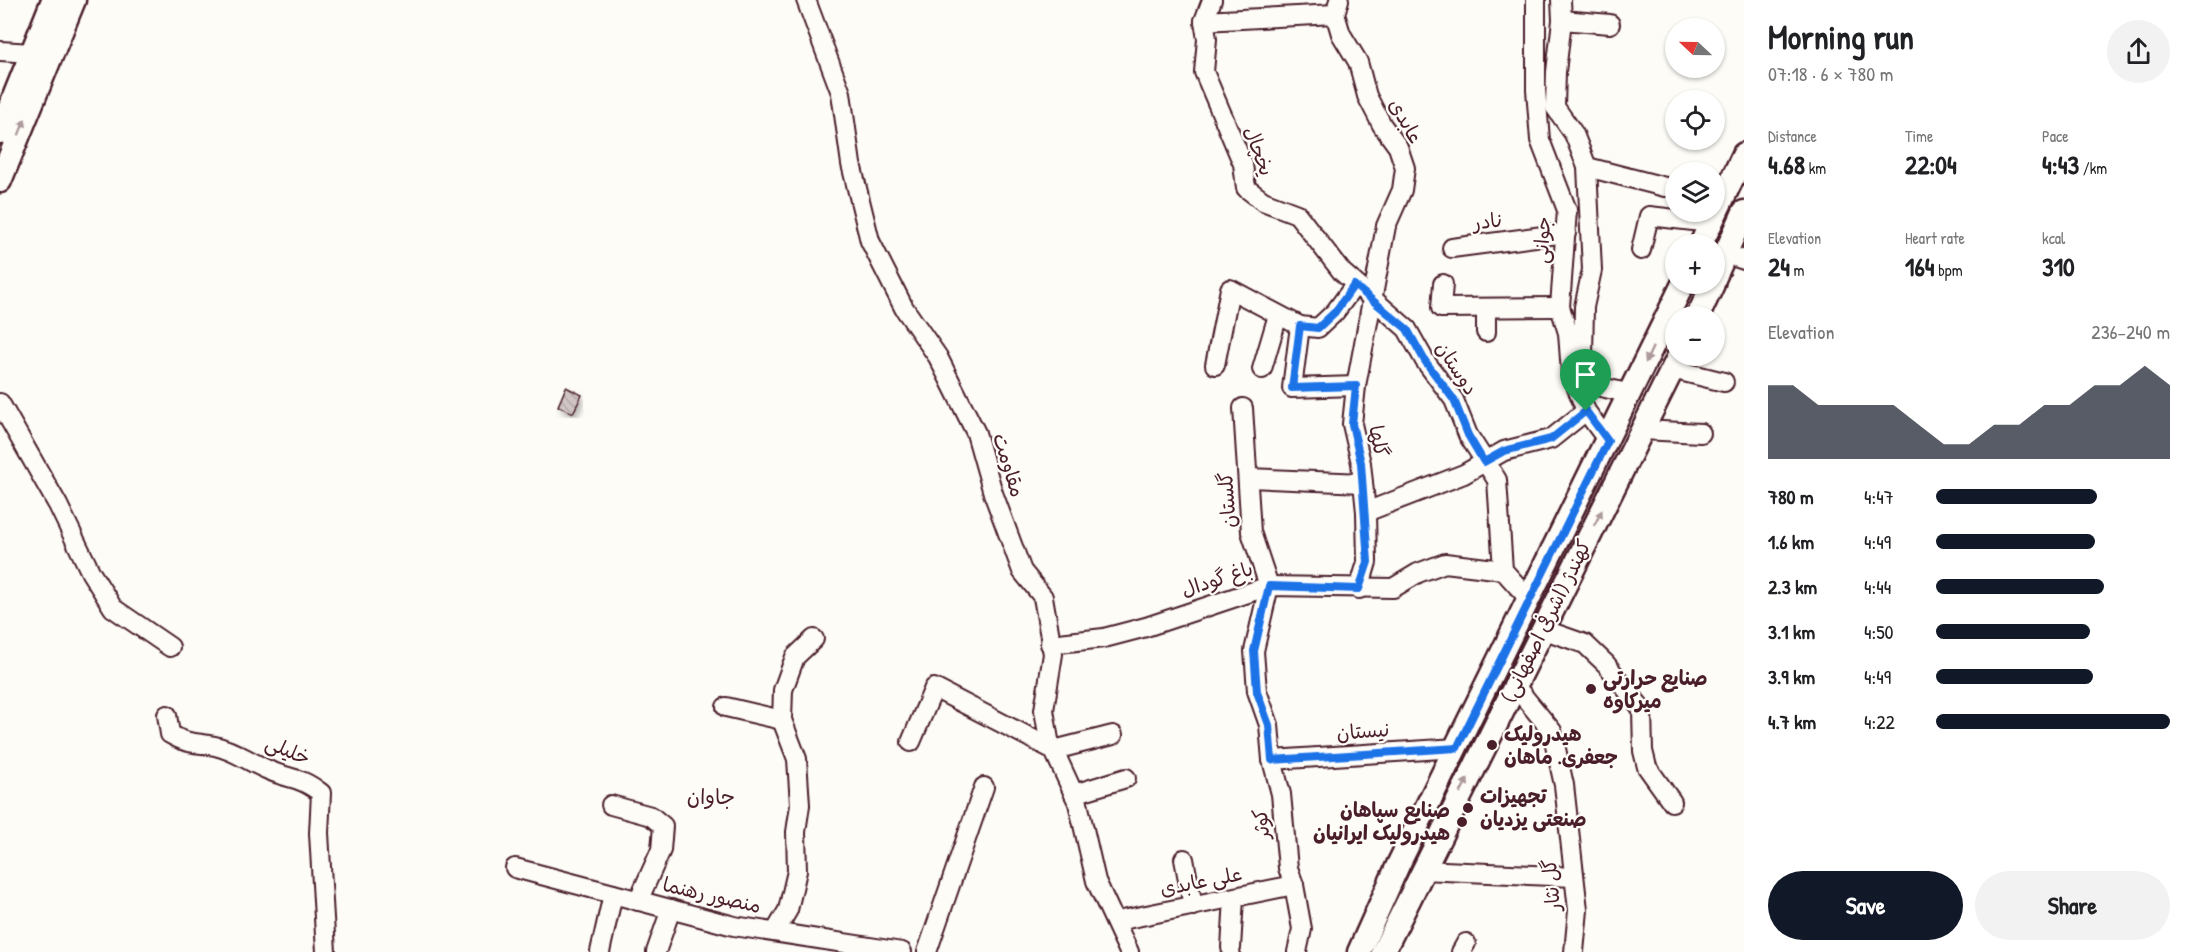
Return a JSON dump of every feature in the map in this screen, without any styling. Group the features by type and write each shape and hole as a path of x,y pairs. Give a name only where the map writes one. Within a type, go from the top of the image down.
{"main road":[{"path":"0,132 53,0"},
{"path":"0,181 74,0"},
{"path":"1725,195 1744,154"},
{"path":"1725,209 1729,219 1728,258"},
{"path":"1728,258 1744,212"},
{"name":"کهندژ (اشرفی اصفهانی)","path":"1376,949 1438,786 1678,294"},
{"name":"کهندژ (اشرفی اصفهانی)","path":"1376,949 1407,902 1674,366"},
{"path":"1407,902 1394,895 1437,800 1438,786"}],"street":[{"name":"مقاومت","path":"806,0 841,93 851,164 870,241 904,308 938,357 976,432 993,493 1022,571 1043,597 1053,654 1044,710 1049,740 1074,794 1096,881 1117,921 1129,952"},
{"name":"یخچال","path":"1212,0 1204,21 1207,39 1204,72 1243,164 1246,188 1263,201 1297,214 1342,272 1373,302"},
{"name":"جوانی","path":"1536,0 1536,90 1540,140 1567,210 1560,307 1568,333 1571,373 1586,411 1608,441"},
{"path":"1560,0 1562,20 1556,72 1555,107 1574,134 1587,167 1592,270 1584,307 1583,355 1601,387 1631,394"},
{"path":"1204,21 1337,7"},
{"name":"عابدی","path":"1337,7 1341,34 1358,62 1367,96 1382,125 1398,147 1405,168 1402,190 1386,226 1373,302"},
{"path":"1562,20 1610,24"},
{"path":"0,51 32,53"},
{"path":"1587,167 1665,187"},
{"path":"1641,250 1648,216 1665,216"},
{"name":"نادر","path":"1452,248 1566,233"},
{"path":"1443,284 1441,308 1560,307"},
{"path":"1215,365 1230,289 1300,326 1318,328 1335,312 1354,285"},
{"name":"گلها","path":"1359,589 1368,562 1366,512 1352,424 1356,386 1373,302"},
{"name":"دوستان","path":"1373,302 1407,329 1425,361 1454,400 1468,435 1497,480 1503,570"},
{"path":"1486,308 1486,332"},
{"path":"1262,369 1278,315"},
{"path":"1300,326 1292,388 1356,386"},
{"path":"1686,366 1724,382"},
{"path":"0,403 58,505 91,573 113,608 170,647"},
{"name":"گلستان","path":"1244,408 1251,532 1269,586"},
{"path":"1366,512 1464,474 1504,451 1551,439 1586,411"},
{"path":"1642,430 1701,433"},
{"path":"1248,478 1363,483"},
{"name":"باغ گودال","path":"1050,644 1104,638 1146,627 1269,586 1393,588 1418,573 1445,563 1503,570"},
{"path":"1503,570 1530,600"},
{"name":"کوثر","path":"1269,586 1254,651 1257,692 1269,725 1272,760 1281,794 1288,868 1294,885 1302,930 1297,952"},
{"path":"1542,629 1586,644 1606,664 1642,709 1643,751 1647,767 1672,802"},
{"path":"775,933 788,910 797,871 796,832 800,805 797,759 782,720 783,690 795,657 814,639"},
{"name":"گل نثار","path":"1515,686 1552,731 1564,785 1578,910 1574,952"},
{"path":"911,742 934,688 1054,750 1113,735"},
{"path":"726,707 782,720"},
{"name":"خلیلی","path":"167,715 170,734 187,743 214,746 244,756 267,770 305,780 321,793 319,833 326,952"},
{"name":"نیستان","path":"1272,760 1457,748"},
{"path":"1074,794 1126,778"},
{"path":"927,952 984,787"},
{"path":"611,805 651,816 663,826 660,850 638,901"},
{"path":"1184,860 1193,906"},
{"name":"منصور رهنما","path":"515,868 734,926 775,933 793,944 902,952"},
{"path":"1422,870 1574,877"},
{"name":"علی عابدی","path":"1117,921 1294,885"},
{"path":"600,952 613,894"},
{"path":"1231,948 1234,898"},
{"path":"656,952 671,909"}],"building":[{"path":"566,387 582,395 573,413 558,406"}],"place":[{"name":"صنایع حرارتی میرکاوه","path":"1591,689"},
{"name":"هیدرولیک جعفری. ماهان","path":"1492,745"},
{"name":"تجهیزات صنعتی یزدیان","path":"1468,808"},
{"name":"صنایع سپاهان هیدرولیک ایرانیان","path":"1462,822"}],"district":[{"name":"جاوان","path":"711,797"}],"route":[{"path":"1354,285 1407,329 1425,361 1454,400 1468,435 1484,462 1504,451 1551,439 1586,411 1608,441 1457,748 1272,760 1269,725 1257,692 1254,651 1269,586 1359,589 1368,562 1361,463 1352,424 1356,386 1292,388 1300,326 1318,328 1335,312 1354,285"}]}
